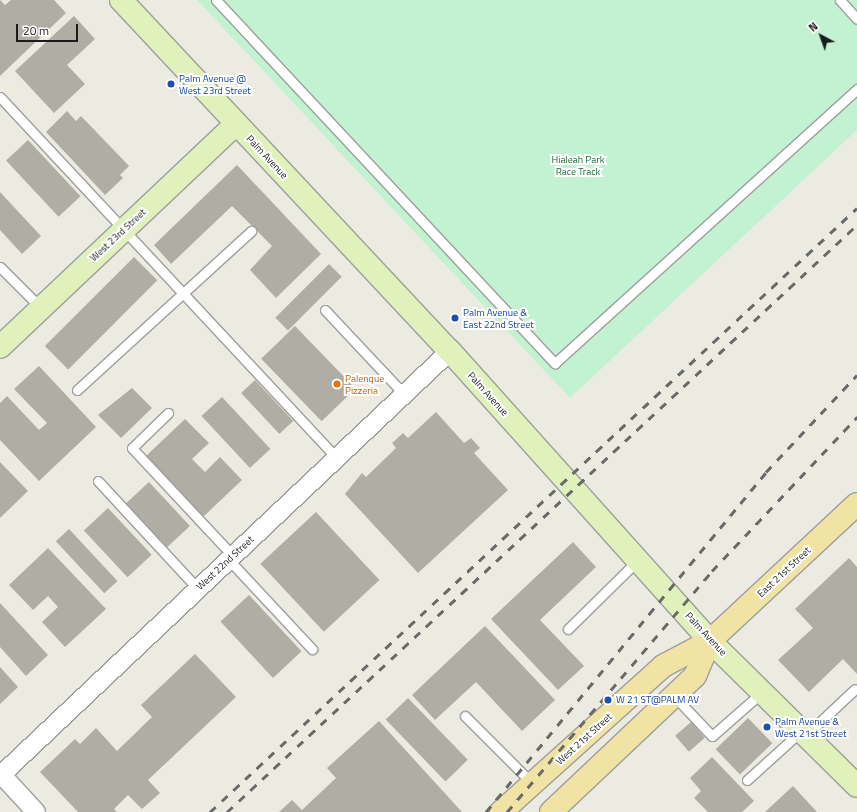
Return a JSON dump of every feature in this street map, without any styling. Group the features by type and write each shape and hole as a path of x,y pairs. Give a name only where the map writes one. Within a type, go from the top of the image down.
{"main road":[{"name":"Palm Avenue","path":"121,0 450,351 710,641 857,786"},
{"name":"West 23rd Street","path":"0,346 236,124"},
{"name":"East 21st Street","path":"710,641 857,504"},
{"path":"551,812 695,676 710,641"},
{"name":"West 21st Street","path":"501,812 663,666 710,641"}],"street":[{"name":"West 22nd Street","path":"0,775 450,351"},
{"path":"0,775 36,812"}],"lane":[{"path":"216,0 555,363 857,89"},
{"path":"840,0 857,19"},
{"path":"0,96 337,458"},
{"path":"78,390 251,231"},
{"path":"0,267 41,308"},
{"path":"325,310 404,394"},
{"path":"168,413 132,448 312,649"},
{"path":"98,481 198,589"},
{"path":"568,629 638,560"},
{"path":"747,780 855,689"},
{"path":"674,696 712,736 762,692"},
{"path":"465,716 533,784"}],"green space":[{"name":"Hialeah Park Race Track","path":"197,0 857,0 857,130 570,398"}],"building":[{"path":"0,0 5,5 11,0 54,0 66,13 0,76"},
{"path":"74,16 95,39 67,65 85,84 54,113 15,71"},
{"path":"67,111 76,121 81,116 129,166 120,175 123,178 105,195 46,132"},
{"path":"28,140 81,196 59,217 6,160"},
{"path":"237,165 321,254 276,298 250,270 272,246 232,206 171,264 154,245"},
{"path":"0,192 41,236 22,254 0,230"},
{"path":"134,257 157,280 68,369 45,346"},
{"path":"329,264 342,277 288,330 275,318"},
{"path":"295,326 355,389 322,421 261,359"},
{"path":"39,366 96,427 39,481 0,440 0,403 7,396 39,430 47,423 14,389"},
{"path":"255,380 293,421 279,434 241,393"},
{"path":"132,388 152,408 121,438 98,415"},
{"path":"222,397 270,449 250,468 202,416"},
{"path":"436,412 464,443 471,438 480,448 474,453 508,490 418,573 345,494 362,473 366,477 396,448 392,443 403,433 408,438"},
{"path":"185,419 209,443 192,459 205,472 220,457 242,480 203,517 145,457"},
{"path":"0,462 28,491 0,518"},
{"path":"149,482 190,526 167,548 126,504"},
{"path":"108,508 152,555 128,577 84,531"},
{"path":"316,512 379,580 324,632 260,564"},
{"path":"69,529 117,581 104,593 56,541"},
{"path":"573,542 596,567 540,620 584,666 558,690 491,619"},
{"path":"48,548 106,609 65,647 42,622 58,607 48,596 33,610 9,585"},
{"path":"849,558 857,567 857,674 843,659 809,692 778,660 813,628 795,609"},
{"path":"249,595 302,651 273,678 220,622"},
{"path":"0,603 48,655 26,676 0,647"},
{"path":"485,626 555,700 522,731 476,682 435,720 412,695"},
{"path":"195,654 236,697 148,780 160,793 142,809 128,795 114,809 117,812 78,812 40,772 75,739 80,744 96,728 117,751 152,717 141,705"},
{"path":"0,667 18,687 0,704"},
{"path":"408,698 468,760 445,781 386,720"},
{"path":"748,718 772,743 740,774 716,749"},
{"path":"379,721 462,812 279,812 292,800 302,810 336,778 327,768"},
{"path":"691,722 705,738 689,752 675,736"},
{"path":"712,757 754,801 742,812 708,812 694,798 701,791 690,778"},
{"path":"793,786 817,812 765,812"}],"railway":[{"path":"210,812 857,208"},
{"path":"227,812 857,225"},
{"path":"486,812 766,472 857,375"},
{"path":"507,812 712,571 857,417"}],"place":[{"name":"Palm Avenue @ West 23rd Street","path":"171,84"},
{"name":"Palm Avenue & East 22nd Street","path":"455,318"},
{"name":"Palenque Pizzeria","path":"337,384"},
{"name":"W 21 ST@PALM AV","path":"608,700"},
{"name":"Palm Avenue & West 21st Street","path":"767,727"}]}
